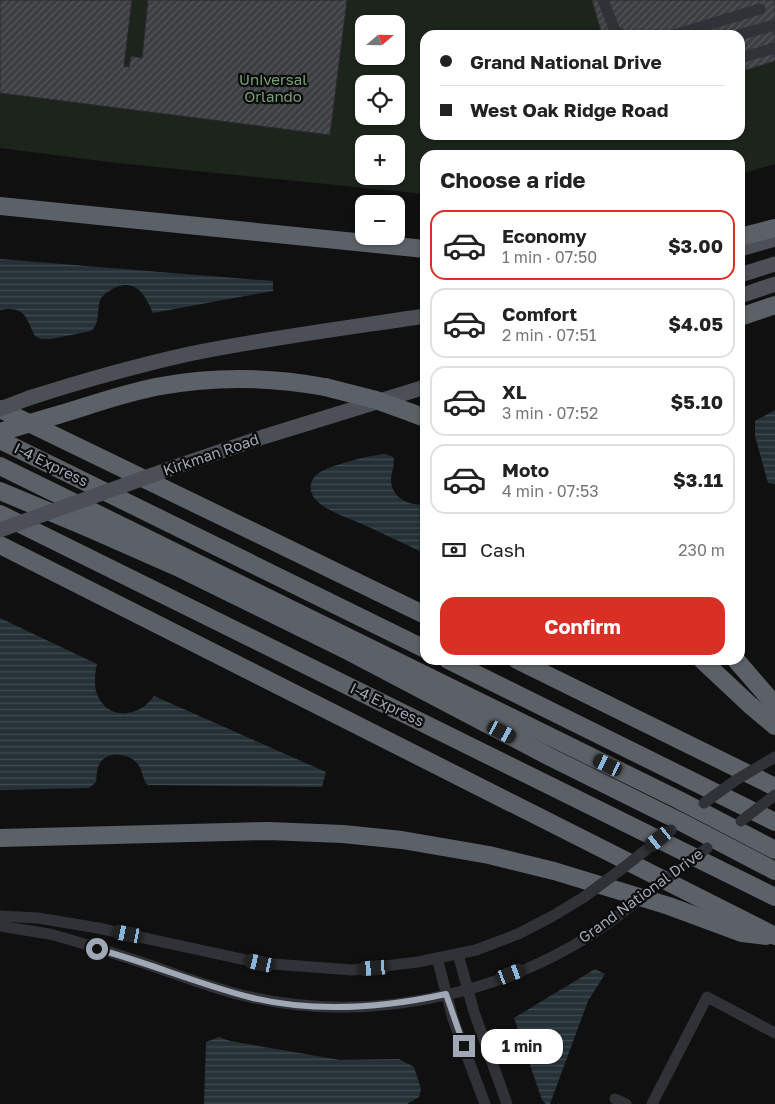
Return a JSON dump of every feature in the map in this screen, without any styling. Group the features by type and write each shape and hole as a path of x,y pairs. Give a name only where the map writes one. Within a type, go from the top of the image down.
{"highway":[{"path":"0,206 420,248"},
{"path":"745,235 775,228"},
{"path":"745,315 775,305"},
{"path":"0,432 139,391 192,382 224,379 257,379 325,387 376,400 418,416"},
{"path":"0,409 420,613"},
{"name":"I-4 Express","path":"0,440 420,647"},
{"path":"0,466 736,824 775,850"},
{"path":"0,491 86,527 194,576 350,652 550,757 676,826 711,844 775,871"},
{"name":"I-4 Express","path":"0,514 775,897"},
{"path":"0,545 775,937"},
{"path":"458,665 775,822"},
{"path":"527,665 775,787"},
{"path":"707,665 775,726"},
{"path":"740,665 775,704"},
{"path":"0,838 268,831 343,834 402,840 482,854 554,870 669,906 742,933 775,937"}],"main road":[{"path":"745,247 775,238"},
{"path":"745,274 775,264"},
{"path":"745,294 775,284"},
{"path":"0,409 88,379 192,354 276,338 420,317"},
{"name":"Kirkman Road","path":"0,530 272,434 420,389"}],"street":[{"path":"602,0 611,30"},
{"path":"602,0 616,30"},
{"path":"691,30 760,9"},
{"path":"745,33 775,25"},
{"path":"745,57 775,48"},
{"path":"745,61 775,52"},
{"path":"0,916 38,918 98,928 260,963 352,970 458,954 487,946 518,934 552,917 584,897 623,868 736,780 775,757"},
{"name":"Grand National Drive","path":"0,926 48,934 254,998 326,1008 410,1002 466,989 502,978 549,958 587,937 627,909 775,795"},
{"path":"458,954 466,989 507,1104"},
{"path":"437,958 453,1019 485,1104"},
{"path":"652,1104 707,998 775,1033"}],"green space":[{"name":"Universal Orlando","path":"0,0 775,0 775,164 745,173 745,150 420,150 420,193 117,163 0,148"}],"shaded area":[{"path":"0,259 273,281 273,291 153,313 140,291 130,285 124,285 110,290 101,298 96,324 91,331 51,339 41,339 35,336 24,314 20,311 15,309 0,310"},
{"path":"775,410 775,484 768,483 755,436 755,421"},
{"path":"385,454 393,457 391,480 394,491 402,500 420,505 420,552 331,511 312,495 311,483 319,473 332,467 370,456"},
{"path":"0,618 97,664 96,691 100,701 114,712 131,712 139,709 154,696 326,772 322,787 148,785 138,764 129,757 119,754 108,756 100,763 96,782 89,788 0,790"},
{"path":"595,969 605,974 588,1001 550,1104 546,1104 542,1100 514,1018"},
{"path":"219,1037 230,1041 340,1060 399,1059 414,1067 421,1089 419,1097 407,1104 204,1104 206,1042"}],"building":[{"path":"0,0 132,0 124,66 129,67 131,56 142,58 148,0 347,0 330,135 0,93"},
{"path":"592,0 775,0 775,61 745,70 745,30 601,30"}],"route":[{"path":"97,949 254,998 301,1006 326,1008 372,1006 410,1002 446,994 453,1019 464,1046"}]}
